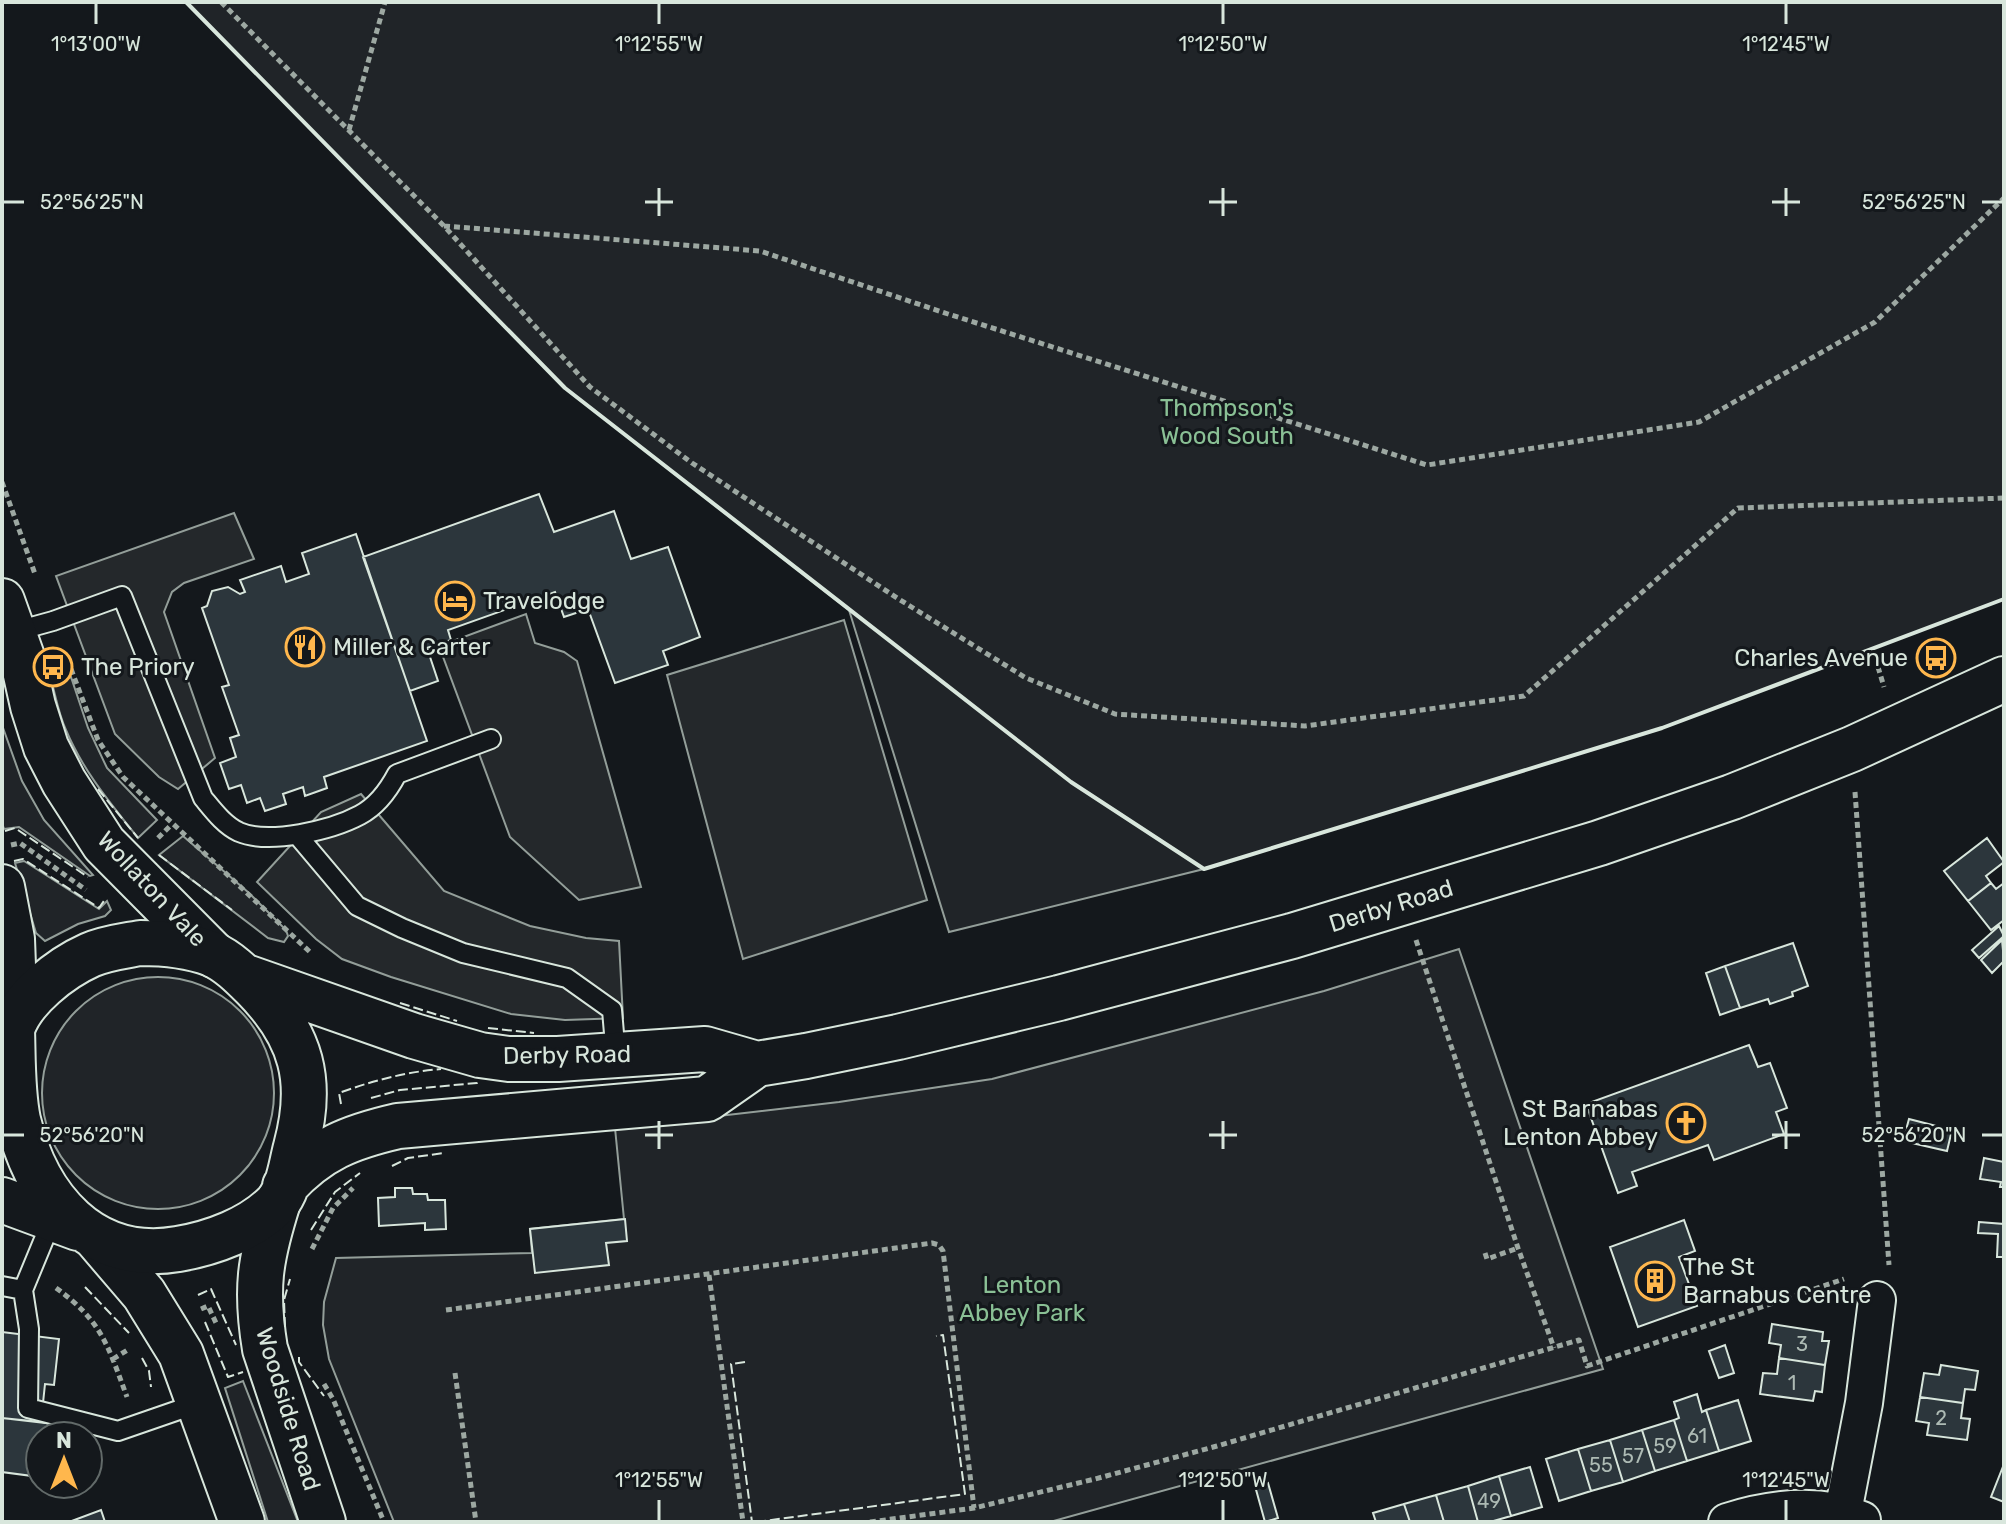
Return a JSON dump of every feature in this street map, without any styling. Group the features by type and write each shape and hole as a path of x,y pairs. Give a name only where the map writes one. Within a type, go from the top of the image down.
{"main road":[{"name":"Wollaton Vale","path":"6,623 46,747 64,782 104,844 277,1012 296,1043 304,1094 302,1121 282,1194"},
{"name":"Derby Road","path":"77,1230 146,1251 191,1247 239,1230 282,1194 310,1161 336,1145 365,1134 398,1126 707,1099 757,1064 898,1037 1059,998 1292,936 1599,843 1732,797 2001,689"},
{"path":"5,866 10,922 9,1029 18,1116 24,1142 46,1188 77,1230 144,1294 181,1354 242,1522"},
{"name":"Derby Road","path":"9,1029 32,998 71,965 92,954 140,943 163,943 187,947 414,1036 480,1055 509,1059 616,1057 705,1049 757,1064"},
{"name":"Woodside Road","path":"282,1194 260,1269 260,1322 265,1349 323,1522"},
{"path":"2,1200 77,1230"}],"street":[{"path":"1727,1522 1793,1508 1849,1519 1879,1294"}],"lane":[{"path":"6,623 53,621 122,596 203,798 220,818 240,832 279,838 298,836 360,815 387,793 397,774 491,739"},
{"path":"298,836 357,906 463,953 567,978 612,1010 616,1057"},
{"path":"23,1290 77,1230"},
{"path":"2,1286 23,1290"},
{"path":"23,1290 29,1329 28,1408 118,1431 200,1403"}],"path":[{"path":"221,2 444,226 590,387 692,463 897,598 1026,678 1115,714 1305,726 1524,696 1738,508 2004,498"},
{"path":"349,130 385,2"},
{"path":"444,226 760,251 948,314 1427,465 1699,422 1875,322 2004,198"},
{"path":"870,1522 974,1508 1217,1446 1579,1340 1587,1366 1845,1279 1850,1286 1879,1294 1889,1263 1854,778"},
{"path":"5,866 20,843 92,894"},
{"path":"1414,936 1554,1348"},
{"path":"314,1245 333,1208 361,1180"},
{"path":"446,1310 932,1243 939,1245 943,1251 974,1508"},
{"path":"1485,1253 1487,1259 1518,1248"},
{"path":"709,1275 743,1522"},
{"path":"56,1288 77,1303 107,1341 129,1403"},
{"path":"113,1359 136,1345"},
{"path":"455,1373 476,1522"},
{"path":"319,1375 333,1399 384,1522"}],"green space":[{"name":"Thompson's Wood South","path":"186,2 2004,2 2004,599 1662,728 1204,869 949,932 849,610 565,388"},
{"path":"71,677 88,728 107,768 157,820 138,838 89,773 64,724 52,683"},
{"path":"2,725 22,781 44,820 93,875 90,876 19,827 4,829"},
{"path":"183,836 286,930 288,936 284,942 268,938 159,855"},
{"path":"24,861 99,909 107,901 111,910 105,916 78,924 45,941 36,933 15,863"},
{"name":"Lenton Abbey Park","path":"1459,949 1603,1369 1050,1522 394,1522 329,1359 323,1325 324,1302 336,1258 532,1253 530,1229 624,1219 615,1128 839,1102 992,1079 1324,991"},
{"path":"158,977 181,979 202,986 240,1011 265,1049 272,1070 272,1116 265,1137 240,1175 202,1200 181,1207 158,1209 135,1207 114,1200 76,1175 51,1137 44,1116 42,1093 44,1070 51,1049 76,1011 114,986 135,979"},
{"path":"243,1381 298,1522 268,1522 225,1388"}],"shaded area":[{"path":"234,513 254,559 184,583 172,592 164,612 215,758 178,789 159,777 115,734 56,576"},
{"path":"526,614 535,643 564,652 577,661 641,887 579,900 510,837 439,646"},
{"path":"844,620 927,900 743,959 667,675"},
{"path":"361,794 444,891 530,926 586,938 619,941 623,1018 565,1020 511,1014 342,959 316,939 257,882 321,812"}],"building":[{"name":"Travelodge","path":"539,494 554,532 614,511 631,559 668,547 700,637 663,651 668,665 615,683 588,609 564,617 555,592 448,630 451,640 427,648 438,681 410,691 363,557"},
{"name":"Miller & Carter","path":"356,534 427,741 324,777 327,788 305,796 303,787 283,794 286,804 265,811 260,798 247,803 241,785 229,789 220,763 236,757 230,738 239,735 222,687 229,685 202,608 207,606 212,591 228,587 240,594 245,592 240,580 281,566 286,582 309,574 302,553"},
{"path":"1987,838 2004,862 1986,876 1991,883 1968,901 1944,871"},
{"path":"1991,883 1996,889 2004,883 2004,920 1991,930 1968,901"},
{"path":"1999,926 2004,936 1979,958 1972,950"},
{"path":"2002,940 2004,961 1992,973 1981,960"},
{"path":"1793,943 1808,986 1792,992 1793,996 1770,1004 1768,999 1740,1008 1725,966"},
{"path":"1725,966 1740,1008 1720,1015 1706,973"},
{"name":"St Barnabas Lenton Abbey","path":"1749,1045 1758,1067 1770,1063 1787,1108 1776,1112 1784,1134 1714,1160 1708,1145 1632,1172 1637,1186 1618,1193 1586,1104"},
{"path":"1909,1119 1952,1130 1947,1151 1903,1141"},
{"path":"1984,1158 2004,1162 2004,1187 2000,1187 2001,1182 1980,1179"},
{"path":"395,1188 412,1188 413,1194 427,1194 428,1200 445,1200 446,1229 425,1230 425,1223 379,1226 378,1198 395,1197"},
{"path":"625,1219 627,1241 606,1243 609,1265 535,1273 530,1229"},
{"name":"The St Barnabus Centre","path":"1684,1220 1695,1251 1679,1257 1697,1306 1638,1327 1610,1247"},
{"path":"1979,1222 2004,1224 2004,1257 1997,1257 1998,1234 1978,1233"},
{"path":"1772,1324 1823,1332 1822,1341 1829,1341 1825,1365 1779,1358 1781,1345 1769,1343"},
{"path":"2,1332 59,1339 54,1385 45,1384 41,1420 2,1418"},
{"path":"1725,1345 1734,1373 1719,1378 1709,1351"},
{"path":"1779,1358 1825,1365 1822,1392 1815,1391 1813,1401 1760,1394 1763,1373 1777,1374"},
{"path":"1941,1365 1978,1371 1975,1390 1965,1389 1963,1403 1920,1397 1924,1373 1939,1375"},
{"path":"1697,1394 1702,1412 1706,1410 1719,1451 1687,1461 1674,1420 1679,1418 1674,1402"},
{"path":"1920,1397 1963,1403 1961,1418 1970,1419 1967,1440 1927,1435 1929,1423 1916,1421"},
{"path":"1738,1400 1751,1441 1719,1451 1706,1410"},
{"path":"2,1418 24,1421 24,1475 2,1472"},
{"path":"1674,1420 1687,1461 1655,1471 1642,1430"},
{"path":"1642,1430 1655,1471 1623,1482 1610,1440"},
{"path":"1610,1440 1623,1482 1591,1491 1578,1449"},
{"path":"1578,1449 1591,1491 1559,1501 1546,1459"},
{"path":"2004,1464 2004,1502 1991,1497"},
{"path":"1530,1467 1542,1507 1511,1516 1499,1476"},
{"path":"1499,1476 1511,1516 1478,1522 1468,1486"},
{"path":"1268,1483 1278,1518 1265,1522 1255,1486"},
{"path":"1468,1486 1478,1522 1444,1522 1436,1495"},
{"path":"1436,1495 1444,1522 1410,1522 1404,1504"},
{"path":"1404,1504 1410,1522 1376,1522 1373,1513"},
{"path":"101,1510 105,1522 69,1522"}],"fence":[{"path":"98,789 138,838"},
{"path":"5,831 15,828 88,877"},
{"path":"159,855 232,910"},
{"path":"14,861 23,859 99,908 106,898"},
{"path":"400,1003 457,1021"},
{"path":"488,1028 534,1033"},
{"path":"341,1104 339,1093 376,1081 441,1069"},
{"path":"371,1098 400,1090 477,1083 478,1079"},
{"path":"392,1166 408,1158 444,1153"},
{"path":"311,1230 335,1192 360,1173"},
{"path":"285,1327 284,1300 290,1279"},
{"path":"85,1287 129,1333"},
{"path":"198,1295 211,1289 236,1345"},
{"path":"205,1322 228,1377 243,1372"},
{"path":"756,1522 965,1494 943,1335 936,1336"},
{"path":"299,1357 299,1362 324,1396"},
{"path":"142,1358 149,1371 151,1387"},
{"path":"745,1362 731,1364 752,1522"}],"wall":[{"path":"186,2 565,388 1071,782 1204,869 1662,728 2004,599"}],"place":[{"name":"Travelodge","path":"455,601"},
{"name":"Miller & Carter","path":"305,647"},
{"name":"Charles Avenue","path":"1936,658"},
{"name":"The Priory","path":"53,667"},
{"name":"St Barnabas Lenton Abbey","path":"1686,1123"},
{"name":"The St Barnabus Centre","path":"1655,1281"}]}
